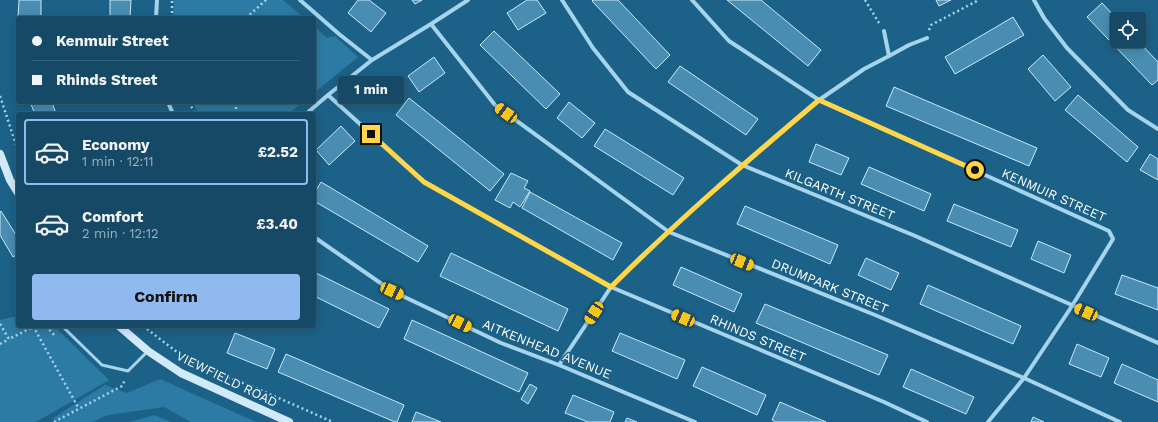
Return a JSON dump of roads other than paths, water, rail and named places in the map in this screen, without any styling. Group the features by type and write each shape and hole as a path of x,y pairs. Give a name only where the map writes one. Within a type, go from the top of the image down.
{"street":[{"path":"156,16 157,0"},
{"path":"300,0 372,60"},
{"path":"308,112 372,60 468,0"},
{"name":"KILGARTH STREET","path":"562,0 593,48 628,92 742,165 913,235 1158,343"},
{"name":"KENMUIR STREET","path":"692,0 729,41 819,100 1109,231 1113,239 1072,306"},
{"path":"1034,0 1044,18 1067,48 1128,110 1158,129"},
{"name":"DRUMPARK STREET","path":"431,24 495,105 669,232 875,315 1024,378 1120,422"},
{"path":"884,30 889,56"},
{"path":"559,365 611,287 641,257 742,165 819,100 864,69 909,45 927,38"},
{"name":"RHINDS STREET","path":"328,95 424,182 611,287 884,402 927,422"},
{"path":"0,154 10,180 16,190"},
{"name":"AITKENHEAD AVENUE","path":"316,238 392,291 501,343 559,365 695,422"},
{"path":"988,422 1024,378 1072,306"},
{"name":"VIEWFIELD ROAD","path":"121,328 148,351 181,373 289,422"}],"lane":[{"path":"64,328 102,365 128,371 148,351"}]}
